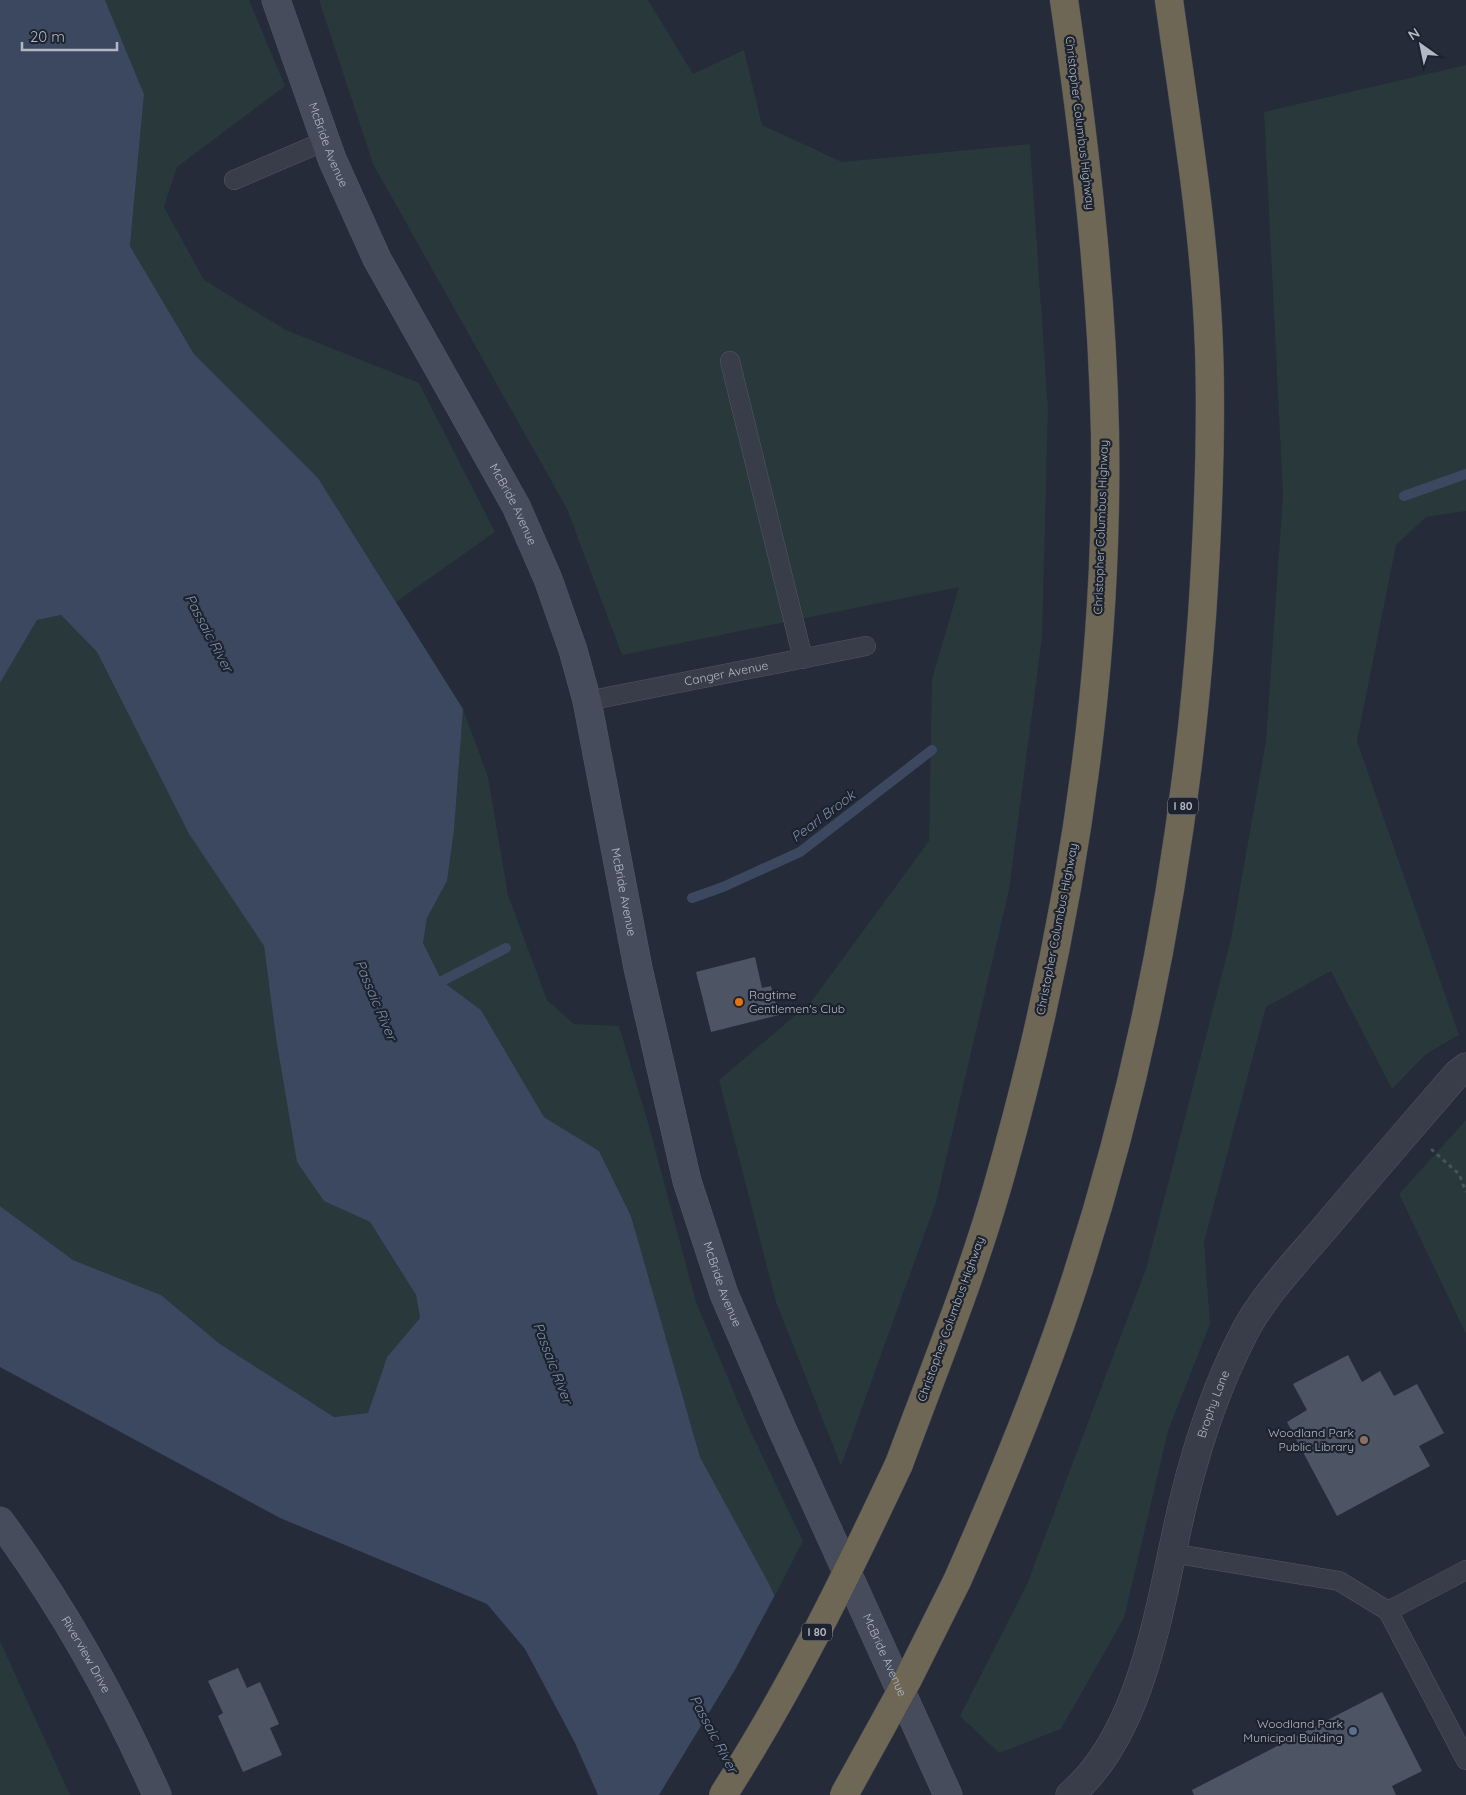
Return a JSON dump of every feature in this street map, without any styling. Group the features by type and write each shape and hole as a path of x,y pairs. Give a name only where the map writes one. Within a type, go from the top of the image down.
{"highway":[{"name":"Christopher Columbus Highway","path":"724,1795 799,1668 851,1567 899,1464 965,1285 996,1192 1025,1085 1050,979 1069,874 1086,762 1103,545 1105,436 1101,326 1092,216 1080,107 1064,0"},
{"name":"I 80","path":"844,1795 908,1679 957,1581 1035,1395 1076,1281 1109,1170 1138,1058 1163,940 1181,822 1195,704 1211,458 1209,344 1200,235 1169,0"}],"main road":[{"name":"McBride Avenue","path":"276,0 326,141 377,260 516,506 554,597 573,650 587,701 638,968 687,1182 724,1294 801,1475 948,1795"},
{"name":"Riverview Drive","path":"0,1521 29,1560 74,1629 113,1701 158,1795"}],"street":[{"name":"Brophy Lane","path":"1070,1795 1100,1762 1120,1732 1146,1663 1184,1496 1211,1410 1245,1331 1282,1278 1409,1129 1457,1074 1466,1067"}],"lane":[{"path":"234,180 326,141"},
{"path":"730,361 803,659"},
{"name":"Canger Avenue","path":"587,701 866,646"},
{"path":"1171,1553 1339,1581 1388,1611 1466,1760"},
{"path":"1388,1611 1466,1570"}],"path":[{"path":"1409,1129 1459,1174 1466,1192"}],"shaded area":[{"path":"105,0 249,0 285,86 177,167 164,207 204,280 286,330 419,383 495,532 396,602 318,478 194,354 130,246 144,94"},
{"path":"319,0 648,0 693,74 744,50 762,125 842,162 1030,144 1048,409 1042,637 1009,890 936,1202 841,1466 776,1302 719,1080 811,1002 929,841 932,679 959,587 622,655 567,509 373,164"},
{"path":"1466,65 1466,511 1426,517 1396,545 1357,741 1459,1035 1426,1054 1392,1089 1331,971 1266,1007 1204,1242 1210,1324 1168,1431 1124,1618 1061,1729 999,1753 960,1716 1027,1584 1146,1269 1231,939 1266,741 1283,495 1264,112"},
{"path":"61,615 97,652 189,834 264,946 276,1038 325,1201 370,1222 416,1295 420,1318 387,1357 368,1413 334,1417 220,1344 161,1295 73,1260 0,1206 0,683 37,620"},
{"path":"463,709 488,777 508,895 547,1000 574,1024 619,1026 649,1126 696,1302 749,1428 803,1541 775,1596 700,1457 631,1216 599,1151 544,1117 481,1010 442,981 423,943 427,918 447,881 454,831"},
{"path":"1466,1120 1466,1334 1399,1194"},
{"path":"0,1641 70,1795 0,1795"}],"water":[{"name":"Passaic River","path":"0,0 105,0 144,94 130,246 194,354 318,478 463,709 454,831 447,881 427,918 423,943 442,981 481,1010 544,1117 599,1151 631,1216 700,1457 768,1582 871,1795 598,1795 575,1743 525,1649 487,1604 280,1518 0,1367 0,1206 73,1260 161,1295 220,1344 334,1417 368,1413 387,1357 420,1318 416,1295 370,1222 324,1201 297,1162 276,1038 264,946 189,834 97,652 61,615 37,620 0,683"}],"pier":[{"path":"776,1593 873,1795 659,1795 736,1668"}],"building":[{"name":"Ragtime Gentlemen's Club","path":"755,957 762,988 771,986 779,1015 711,1032 696,972"},
{"name":"Woodland Park Public Library","path":"1348,1355 1362,1382 1380,1371 1394,1396 1417,1384 1444,1433 1419,1446 1430,1466 1337,1516 1287,1422 1307,1410 1293,1384"},
{"path":"238,1668 247,1688 260,1682 279,1724 270,1728 282,1755 243,1772 218,1716 223,1713 208,1681"},
{"name":"Woodland Park Municipal Building","path":"1382,1692 1422,1771 1392,1786 1396,1795 1194,1795 1192,1790"}],"waterway":[{"name":"Pearl Brook","path":"1404,496 1466,474"},
{"name":"Pearl Brook","path":"692,898 723,887 800,852 932,750"},
{"name":"Pearl Brook","path":"442,981 506,948"}],"place":[{"name":"Ragtime Gentlemen's Club","path":"739,1002"},
{"name":"Woodland Park Public Library","path":"1364,1440"},
{"name":"Woodland Park Municipal Building","path":"1353,1731"}]}
